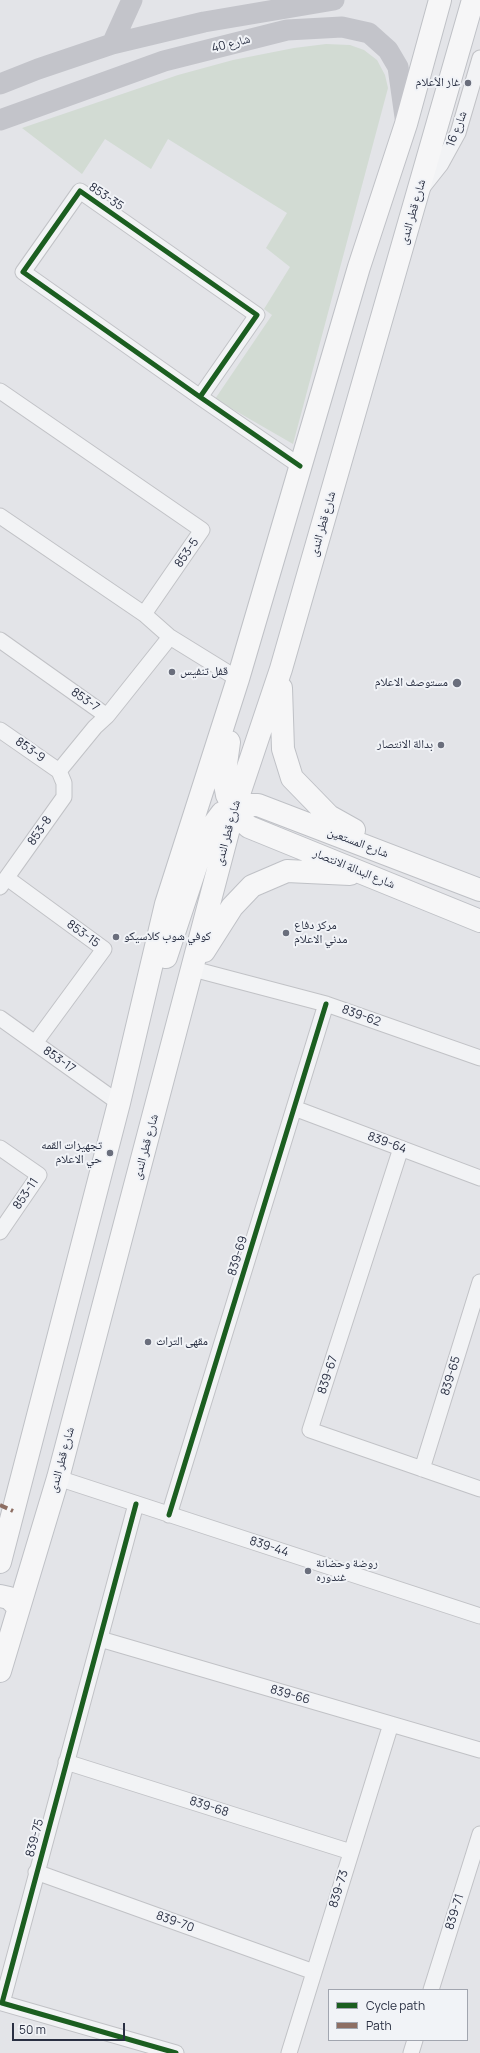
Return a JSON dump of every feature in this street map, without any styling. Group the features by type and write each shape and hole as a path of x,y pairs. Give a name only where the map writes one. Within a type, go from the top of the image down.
{"main road":[{"path":"112,44 132,0"},
{"path":"265,0 325,2 318,27"},
{"path":"0,1562 119,1102 166,904 238,679 358,267 406,124 440,0"},
{"name":"شارع قطر الندى","path":"0,1671 58,1478 234,809 281,669 473,0"},
{"name":"شارع 40","path":"0,84 38,68 112,44 204,22 325,2"},
{"name":"شارع 40","path":"0,120 164,62 287,30 318,27 342,27 369,33 388,50 398,67 406,124"},
{"path":"281,669 283,749 292,778 329,816 427,870"},
{"name":"شارع البدالة الانتصار","path":"238,679 224,778 227,795 240,819 249,827 480,921"},
{"name":"شارع المستعين","path":"119,1102 207,833 222,813 246,805 258,805 475,889"},
{"path":"193,969 232,907 252,886 287,871 343,873 374,877"},
{"path":"458,913 475,889"},
{"path":"0,1571 4,1576 18,1580 27,1578"},
{"path":"0,1596 9,1598 17,1603 18,1607"}],"street":[{"name":"شارع 16","path":"419,192 441,164 458,133 480,58"},
{"name":"853-35","path":"200,396 257,315 80,191 23,272 200,396 300,466"},
{"name":"853-5","path":"0,391 202,530 144,614"},
{"path":"0,516 144,614 170,637 238,679"},
{"name":"853-7","path":"0,640 108,716 170,637"},
{"path":"59,771 95,727 108,716"},
{"name":"853-9","path":"0,730 59,771"},
{"name":"853-8","path":"3,883 64,797 64,783 59,771"},
{"name":"853-15","path":"3,883 104,949 35,1043"},
{"name":"839-62","path":"193,969 326,1004 480,1058"},
{"name":"839-69","path":"169,1514 326,1004"},
{"name":"853-17","path":"0,1018 119,1102"},
{"name":"839-64","path":"294,1108 480,1178"},
{"name":"853-11","path":"0,1148 39,1175 0,1232"},
{"name":"839-67","path":"401,1148 310,1430 480,1489"},
{"name":"839-65","path":"422,1469 480,1282"},
{"name":"839-44","path":"58,1478 480,1616"},
{"name":"839-75","path":"136,1504 2,2003 176,2053"},
{"name":"839-66","path":"100,1639 480,1750"},
{"name":"839-73","path":"289,2053 391,1724"},
{"name":"839-68","path":"66,1762 351,1852"},
{"name":"839-71","path":"431,1989 480,1834"},
{"name":"839-70","path":"36,1872 314,1972"},
{"path":"411,2053 415,2041"}],"shaded area":[{"path":"326,44 350,45 364,50 377,60 385,75 388,88 293,444 215,399 272,315 264,309 290,267 266,248 287,213 168,139 151,169 105,139 82,174 22,128 178,75 233,60 294,48"}],"marked path":[{"path":"0,1505 13,1511"}],"cycle path":[{"path":"200,397 257,315 80,191 23,272 200,397 300,466"},
{"path":"169,1515 326,1004"},
{"path":"136,1504 2,2003 176,2053"}],"place":[{"name":"غاز الأعلام","path":"468,83"},
{"name":"قفل تنفيس","path":"172,672"},
{"name":"مستوصف الاعلام","path":"457,683"},
{"name":"بدالة الانتصار","path":"441,745"},
{"name":"مركز دفاع مدني الاعلام","path":"286,933"},
{"name":"كوفي شوب كلاسيكو","path":"116,937"},
{"name":"تجهيزات القمه حي الاعلام","path":"110,1153"},
{"name":"مقهى التراث","path":"148,1342"},
{"name":"روضة وحضانة غندوره","path":"308,1571"}]}
